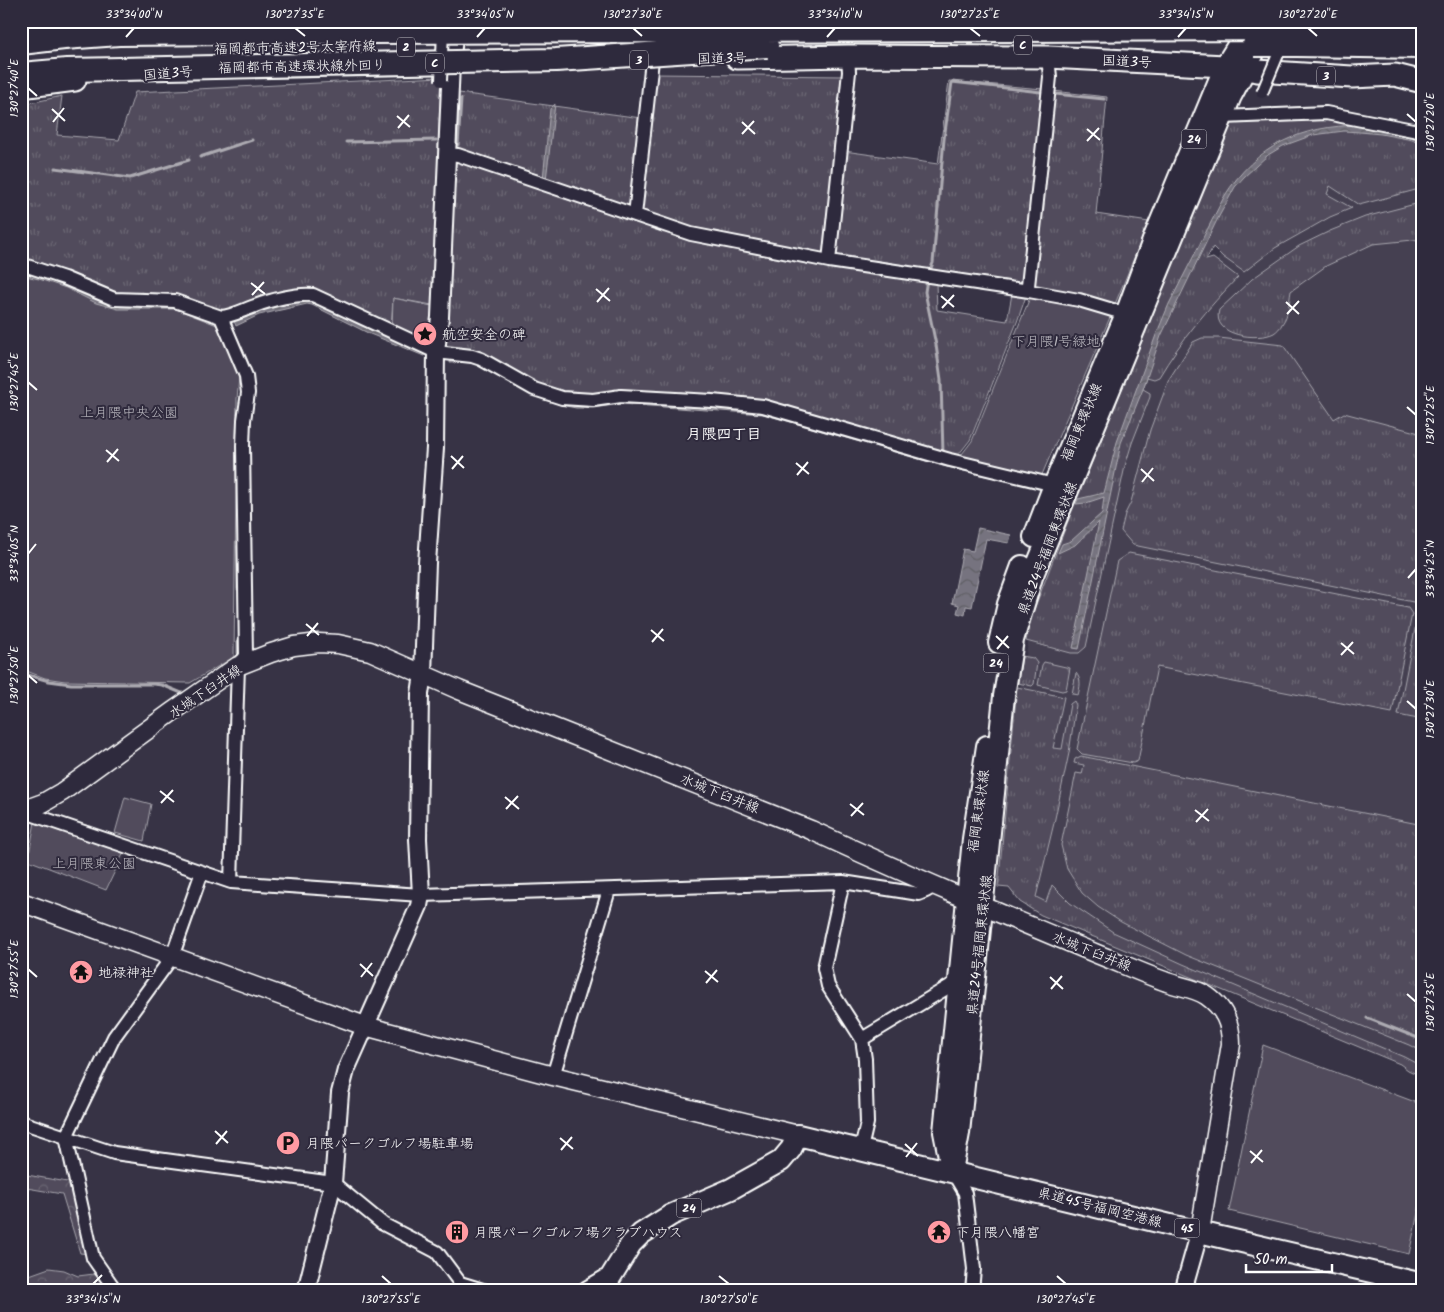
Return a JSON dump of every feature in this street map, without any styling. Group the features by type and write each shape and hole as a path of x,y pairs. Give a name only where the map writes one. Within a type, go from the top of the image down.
{"highway":[{"name":"C","path":"607,21 749,38 1423,30"},
{"path":"623,21 855,24 1014,24 1050,21"},
{"path":"1388,21 1423,23"},
{"path":"21,25 59,33"},
{"name":"福岡都市高速2号太宰府線","path":"21,59 59,33"},
{"name":"福岡都市高速2号太宰府線","path":"21,43 59,33 749,38"},
{"name":"福岡都市高速環状線外回り","path":"21,74 67,70 556,60 749,38 1423,47"},
{"name":"国道3号","path":"21,87 51,82 200,70 446,73 652,60 848,56 1048,57 1225,66 1352,77 1394,75 1423,82"},
{"name":"3","path":"1394,75 1423,71"}],"main road":[{"name":"福岡東環状線","path":"952,1171 944,1132 959,983 975,903 997,649 1008,604 1054,485 1126,314 1155,235 1225,66 1253,21"},
{"name":"県道24号福岡東環状線","path":"952,1171 959,1133 975,903 1011,650 1022,608 1032,577 1231,96 1271,21"},
{"name":"水城下臼井線","path":"21,811 43,803 62,792 238,666 271,652 294,646 319,643 338,644 370,651 459,690 762,809 975,903 1167,982 1205,994 1225,1013 1231,1031 1231,1044 1200,1231"},
{"path":"21,902 365,1026 553,1076 952,1171"},
{"name":"24","path":"588,1291 610,1278 631,1244 641,1234 671,1215 731,1189 781,1161 791,1149 798,1135"},
{"name":"県道45号福岡空港線","path":"952,1171 1423,1284"}],"street":[{"path":"306,1291 333,1183 340,1094 346,1070 419,906 421,895 418,822 420,694 423,674 427,563 435,448 436,352 440,318 446,154 446,73 443,21"},
{"path":"446,73 456,21"},
{"path":"1262,93 1292,21"},
{"path":"830,261 849,72 848,56"},
{"path":"1029,291 1050,77 1048,57"},
{"path":"635,215 652,60"},
{"path":"1223,117 1326,113 1423,132"},
{"path":"446,154 458,155 691,234 830,261 1079,300 1126,314"},
{"path":"21,264 64,278 114,299 175,301 221,317 229,317 256,305 274,300 307,294 313,295 436,352 482,359 534,389 562,398 593,400 622,396 763,406 950,460 1054,485"},
{"path":"221,317 246,376 248,394 243,446 246,656 238,666 231,882"},
{"path":"21,811 231,882 421,895 843,882 919,894 936,885"},
{"path":"116,1291 93,1258 66,1137 114,1037 172,957 202,872"},
{"path":"843,882 824,968 828,986 862,1039 865,1059 867,1123 861,1150"},
{"path":"553,1076 609,890"},
{"path":"862,1039 941,991 959,983"},
{"path":"21,1122 114,1153 333,1183 383,1224 437,1252 460,1282 486,1291"},
{"name":"福岡東環状線","path":"952,1171 965,1193 974,1269 972,1291"},
{"path":"1183,1291 1200,1231"}],"shaded area":[{"path":"1423,161 1423,1077 1400,1064 1033,912 1012,893 1004,864 1003,843 1018,697 1035,607 1168,278 1216,263 1248,202"}],"green space":[{"path":"653,74 845,76 823,255 690,229 644,213 639,207"},
{"path":"441,77 432,305 393,298 391,329 320,291 221,311 205,307 184,297 165,294 120,294 91,285 71,274 32,262 21,262 21,105 62,96 57,135 119,140 135,92"},
{"path":"949,81 1043,89 1024,284 838,258 834,255 844,151 938,164"},
{"path":"1053,91 1107,97 1096,214 1149,222 1115,304 1079,294 1037,288 1032,284"},
{"path":"459,93 641,118 633,205 628,207 459,150 456,146"},
{"path":"1336,118 1423,137 1423,188 1359,205 1330,186 1327,194 1352,208 1330,217 1275,248 1244,272 1223,257 1213,247 1206,260 1213,258 1238,277 1216,300 1176,350 1159,377 1154,379 1147,377 1143,389 1150,393 1150,397 1125,466 1086,647 1079,653 1071,653 1026,641 1030,620 1070,516 1232,121"},
{"path":"458,160 691,239 936,283 937,310 1007,321 1012,294 1026,296 970,440 955,459 789,410 562,395 444,350 452,163"},
{"path":"1423,202 1423,239 1373,244 1326,266 1291,291 1286,317 1274,333 1258,337 1238,335 1222,326 1218,319 1219,310 1252,279 1299,246 1365,217"},
{"name":"上月隈中央公園","path":"21,268 100,296 176,303 220,320 239,377 237,399 234,657 190,683 65,681 45,678 21,669"},
{"name":"下月隈1号緑地","path":"1031,295 1076,303 1111,315 1041,477 964,461 962,454 972,441"},
{"path":"393,298 432,306 429,340 392,328"},
{"path":"1202,338 1283,345 1334,419 1344,413 1423,434 1423,604 1133,545 1121,531 1125,514 1131,502 1150,430 1169,379 1193,342"},
{"path":"1129,553 1408,608 1412,614 1392,713 1157,667 1138,761 1133,763 1082,754 1077,749 1117,561"},
{"path":"1423,612 1423,720 1398,715 1418,614"},
{"path":"1022,656 1033,658 1037,663 1034,684 1032,686 1018,683"},
{"path":"1044,662 1070,668 1066,690 1062,691 1038,685"},
{"path":"1076,673 1080,681 1078,695 1072,694"},
{"path":"1017,687 1064,697 1053,748 1062,749 1070,704 1074,701 1076,705 1069,753 1036,897 1046,902 1052,885 1070,903 1113,932 1183,964 1404,1057 1423,1067 1423,1077 1400,1064 1041,915 1020,902 1009,888 998,887"},
{"path":"1081,756 1423,825 1423,1052 1186,955 1121,922 1098,907 1082,893 1067,869 1061,845 1076,773 1082,774 1084,765 1074,763 1075,759"},
{"path":"125,797 151,804 144,841 115,833"},
{"name":"上月隈東公園","path":"35,822 125,850 106,890 28,860"},
{"path":"1263,1045 1423,1105 1423,1190 1409,1254 1229,1211"},
{"path":"21,1174 73,1183 89,1254 80,1253 62,1194 21,1187"},
{"path":"49,1268 64,1270 78,1276 94,1274 114,1291 21,1291 21,1278"}],"water":[{"path":"555,104 546,180 543,179 550,109"},
{"path":"1360,125 1423,137 1423,142 1360,132 1344,131 1313,135 1283,146 1268,155 1235,187 1161,336 1143,389 1121,443 1079,649 1073,648 1099,522 1075,545 1058,553 1062,544 1071,541 1102,513 1104,497 1076,504 1078,499 1104,493 1117,442 1156,335 1169,304 1224,197 1250,164 1282,142 1318,129"},
{"path":"21,271 32,272 67,284 177,304 219,322 217,325 176,309 118,309 96,303 66,288 21,275"},
{"path":"307,300 318,302 372,331 426,351 424,356 370,334 307,304 259,315 236,326 234,321 257,310"},
{"path":"451,357 471,359 533,391 763,409 1034,484 1033,487 943,466 763,414 621,404 593,408 576,408 561,405 531,395 471,362 450,363"},
{"path":"978,528 1011,535 1009,543 986,539 972,607 966,606 965,615 957,613 959,605 952,603 963,549 973,551"}],"waterway":[{"path":"929,273 933,263 944,139 952,82 1041,92"},
{"path":"1055,94 1104,99"},
{"path":"458,145 461,99"},
{"path":"200,157 252,140"},
{"path":"346,142 436,140"},
{"path":"55,168 130,178 189,160"},
{"path":"927,279 925,292 941,380 943,454"},
{"path":"233,329 249,366 253,389"},
{"path":"238,546 238,589"},
{"path":"238,639 238,653"},
{"path":"21,673 49,681 71,684 162,685 184,694"},
{"path":"1367,1018 1423,1040"}],"place":[{"name":"航空安全の碑","path":"425,334"},
{"name":"地禄神社","path":"81,972"},
{"name":"月隈パークゴルフ場駐車場","path":"288,1143"},
{"name":"月隈パークゴルフ場クラブハウス","path":"457,1232"},
{"name":"下月隈八幡宮","path":"939,1232"}],"district":[{"name":"月隈四丁目","path":"724,434"}]}
